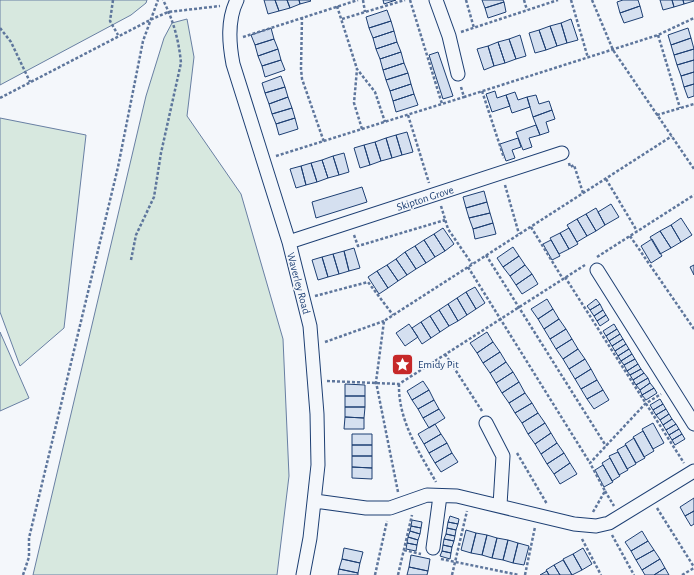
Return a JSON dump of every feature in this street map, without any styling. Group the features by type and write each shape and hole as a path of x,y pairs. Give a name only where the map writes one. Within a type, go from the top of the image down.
{"street":[{"path":"436,0 449,36 458,74"},
{"name":"Waverley Road","path":"236,2 230,24 229,41 232,64 288,242 304,298 310,326 317,414 318,464 315,501 303,575"},
{"name":"Skipton Grove","path":"288,242 350,223 562,152"},
{"path":"598,270 694,424"},
{"path":"486,423 503,456 500,505"},
{"path":"315,501 366,508 396,507 415,498 427,495 457,496 580,525 606,524 692,472"},
{"path":"431,554 440,496"}],"path":[{"path":"114,0 110,21 118,35"},
{"path":"23,575 28,557 31,531 118,167 143,41 158,0"},
{"path":"131,260 136,235 154,197 161,153 181,63 180,48 163,0"},
{"path":"229,41 358,0"},
{"path":"363,0 365,12"},
{"path":"342,19 405,0"},
{"path":"410,0 442,104"},
{"path":"466,0 474,28"},
{"path":"524,0 528,10"},
{"path":"449,36 558,0"},
{"path":"571,0 588,58"},
{"path":"592,0 613,50 694,168"},
{"path":"0,98 152,18 168,12 236,2"},
{"path":"337,6 357,69 375,92 385,122"},
{"path":"302,17 302,79 324,142"},
{"path":"262,160 324,142 613,50 658,35 694,18"},
{"path":"0,28 11,42 30,82"},
{"path":"658,35 680,108"},
{"path":"357,69 354,103 362,129"},
{"path":"458,74 464,97"},
{"path":"657,115 694,104"},
{"path":"408,115 448,229 472,264"},
{"path":"312,346 384,321 672,136"},
{"path":"562,152 566,151 570,166 574,165 583,193"},
{"path":"606,179 638,231"},
{"path":"315,380 399,384 694,195"},
{"path":"350,223 358,246 445,220"},
{"path":"531,227 645,404 692,472"},
{"path":"630,236 694,329"},
{"path":"486,255 606,446"},
{"path":"468,267 499,320 590,463 605,491 580,525 601,575"},
{"path":"304,298 368,282 393,315"},
{"path":"375,575 396,507 376,382 384,321"},
{"path":"446,354 486,416 486,423"},
{"path":"399,384 399,396 411,436 438,485 440,496"},
{"path":"590,463 645,404 672,388"},
{"path":"517,452 556,520"},
{"path":"398,575 415,498"},
{"path":"452,575 470,498"},
{"path":"651,498 694,568 682,575"},
{"path":"525,575 538,515"},
{"path":"606,524 634,575"},
{"path":"404,550 431,554 455,562 518,575"}],"shaded area":[{"path":"0,0 147,0 146,3 131,15 0,85"},
{"path":"187,19 194,57 187,116 241,194 283,339 289,476 277,575 33,575 146,96 164,38 172,23"},
{"path":"0,118 86,135 64,328 20,366 0,312"},
{"path":"0,332 29,398 0,411"}],"building":[{"path":"264,0 275,0 279,11 268,14"},
{"path":"275,0 287,0 290,8 279,11"},
{"path":"287,0 299,0 300,4 290,8"},
{"path":"299,0 310,0 311,1 300,4"},
{"path":"383,0 396,0 384,4"},
{"path":"482,0 503,0 504,2 485,8"},
{"path":"623,0 638,0 640,6 620,13 617,2"},
{"path":"660,0 672,0 674,7 663,10"},
{"path":"672,0 683,0 684,4 674,7"},
{"path":"683,0 694,0 694,1 684,4"},
{"path":"504,2 506,12 488,18 485,8"},
{"path":"640,6 643,17 624,23 620,13"},
{"path":"387,10 391,21 369,28 366,17"},
{"path":"571,19 578,40 567,43 561,23"},
{"path":"391,21 394,31 373,38 369,28"},
{"path":"561,23 567,43 557,46 550,26"},
{"path":"550,26 557,46 546,50 539,30"},
{"path":"271,28 274,39 255,45 251,35"},
{"path":"688,28 691,38 671,45 668,35"},
{"path":"539,30 546,50 535,53 529,33"},
{"path":"394,31 397,42 376,49 373,38"},
{"path":"520,35 526,56 516,59 509,39"},
{"path":"691,38 694,49 674,55 671,45"},
{"path":"274,39 278,49 258,56 255,45"},
{"path":"509,39 516,59 505,63 498,42"},
{"path":"397,42 401,52 380,59 376,49"},
{"path":"498,42 505,63 494,66 488,46"},
{"path":"488,46 494,66 484,70 477,49"},
{"path":"278,49 281,60 262,66 258,56"},
{"path":"694,49 694,60 677,65 674,55"},
{"path":"401,52 404,63 383,70 380,59"},
{"path":"438,52 453,96 443,99 429,55"},
{"path":"281,60 285,70 265,77 262,66"},
{"path":"694,60 694,72 681,76 677,65"},
{"path":"404,63 408,73 386,80 383,70"},
{"path":"694,72 694,84 684,87 681,76"},
{"path":"408,73 411,84 390,91 386,80"},
{"path":"281,76 285,87 265,93 262,83"},
{"path":"411,84 414,94 393,101 390,91"},
{"path":"694,84 694,96 688,98 684,87"},
{"path":"285,87 288,97 269,104 265,93"},
{"path":"495,91 497,98 506,95 510,106 492,112 486,94"},
{"path":"515,92 518,100 527,97 530,107 512,113 506,95"},
{"path":"414,94 418,105 396,112 393,101"},
{"path":"536,95 539,104 549,101 552,110 533,117 527,97"},
{"path":"288,97 292,108 272,114 269,104"},
{"path":"292,108 295,118 276,124 272,114"},
{"path":"552,110 555,119 546,122 549,132 540,135 533,117"},
{"path":"295,118 298,129 279,135 276,124"},
{"path":"536,125 540,135 529,138 532,147 523,150 516,132"},
{"path":"407,132 413,152 402,155 396,135"},
{"path":"396,135 402,155 392,158 386,138"},
{"path":"386,138 392,158 381,161 375,142"},
{"path":"518,138 521,147 512,150 515,158 506,161 500,144"},
{"path":"375,142 381,161 370,165 364,145"},
{"path":"364,145 370,165 360,168 354,148"},
{"path":"344,153 349,172 339,175 333,156"},
{"path":"333,156 339,175 328,178 322,160"},
{"path":"322,160 328,178 317,182 311,163"},
{"path":"311,163 317,182 306,185 301,166"},
{"path":"301,166 306,185 296,188 290,169"},
{"path":"362,187 367,202 316,218 312,202"},
{"path":"484,191 487,202 466,208 463,197"},
{"path":"487,202 490,213 469,218 466,208"},
{"path":"611,204 619,217 605,225 598,212"},
{"path":"596,208 605,225 596,231 586,214"},
{"path":"490,213 493,223 473,229 469,218"},
{"path":"586,214 596,231 587,236 577,219"},
{"path":"681,218 692,235 681,242 671,225"},
{"path":"577,219 587,236 577,242 567,225"},
{"path":"493,223 496,234 475,239 473,229"},
{"path":"671,225 681,242 671,248 660,231"},
{"path":"443,228 454,244 445,251 434,234"},
{"path":"569,228 578,244 569,249 560,233"},
{"path":"660,231 671,248 660,254 650,237"},
{"path":"560,233 569,249 559,254 550,238"},
{"path":"434,234 445,251 435,257 424,240"},
{"path":"652,239 662,256 651,263 641,246"},
{"path":"424,240 435,257 426,263 415,246"},
{"path":"551,240 560,256 552,260 543,244"},
{"path":"415,246 426,263 416,269 405,252"},
{"path":"513,247 519,256 503,267 497,258"},
{"path":"354,248 360,268 349,271 344,251"},
{"path":"344,251 349,271 339,274 333,254"},
{"path":"405,252 416,269 407,275 396,259"},
{"path":"333,254 339,274 328,277 322,257"},
{"path":"519,256 525,265 510,276 503,267"},
{"path":"322,257 328,277 318,280 312,260"},
{"path":"396,259 407,275 398,281 387,265"},
{"path":"387,265 398,281 388,288 377,271"},
{"path":"525,265 532,274 516,285 510,276"},
{"path":"694,265 694,275 690,267"},
{"path":"377,271 388,288 379,294 368,277"},
{"path":"532,274 538,284 522,294 516,285"},
{"path":"475,287 485,303 476,309 466,292"},
{"path":"466,292 476,309 467,315 457,298"},
{"path":"457,298 467,315 458,321 448,304"},
{"path":"547,299 553,309 538,319 531,309"},
{"path":"596,299 600,304 590,310 587,306"},
{"path":"448,304 458,321 449,326 439,310"},
{"path":"600,304 603,310 594,316 590,310"},
{"path":"553,309 559,319 544,329 538,319"},
{"path":"439,310 449,326 440,332 430,316"},
{"path":"603,310 606,315 597,321 594,316"},
{"path":"606,315 609,320 600,326 597,321"},
{"path":"430,316 440,332 431,338 421,322"},
{"path":"559,319 566,329 550,339 544,329"},
{"path":"421,322 431,338 422,344 412,328"},
{"path":"409,324 418,337 405,346 396,333"},
{"path":"614,324 617,329 606,336 603,331"},
{"path":"566,329 572,339 556,349 550,339"},
{"path":"617,329 620,334 609,341 606,336"},
{"path":"487,332 493,342 477,353 470,343"},
{"path":"620,334 623,339 612,346 609,341"},
{"path":"572,339 578,349 563,359 556,349"},
{"path":"623,339 626,344 615,351 612,346"},
{"path":"493,342 500,352 483,363 477,353"},
{"path":"626,344 629,349 618,356 615,351"},
{"path":"578,349 585,359 569,369 563,359"},
{"path":"629,349 632,354 621,361 618,356"},
{"path":"500,352 506,362 490,373 483,363"},
{"path":"632,354 635,359 624,365 621,361"},
{"path":"585,359 591,369 575,379 569,369"},
{"path":"635,359 638,364 627,371 624,365"},
{"path":"506,362 513,372 496,383 490,373"},
{"path":"638,364 641,369 630,375 627,371"},
{"path":"591,369 597,380 581,389 575,379"},
{"path":"641,369 644,373 633,380 630,375"},
{"path":"513,372 519,382 502,393 496,383"},
{"path":"644,373 648,378 636,385 633,380"},
{"path":"648,378 650,383 640,390 636,385"},
{"path":"597,380 603,390 587,399 581,389"},
{"path":"423,381 429,390 412,400 407,391"},
{"path":"519,382 525,393 509,403 502,393"},
{"path":"650,383 654,388 642,395 640,390"},
{"path":"345,384 365,385 365,396 345,396"},
{"path":"654,388 657,393 646,400 642,395"},
{"path":"429,390 434,400 418,409 412,400"},
{"path":"603,390 609,400 594,409 587,399"},
{"path":"525,393 532,403 515,413 509,403"},
{"path":"345,396 365,396 365,407 345,407"},
{"path":"660,399 663,404 653,410 650,405"},
{"path":"434,400 439,409 423,418 418,409"},
{"path":"532,403 538,413 522,423 515,413"},
{"path":"663,404 666,409 656,415 653,410"},
{"path":"345,407 365,407 364,418 345,417"},
{"path":"439,409 445,418 429,428 423,418"},
{"path":"666,409 669,414 660,420 656,415"},
{"path":"538,413 545,423 528,434 522,423"},
{"path":"669,414 672,419 663,425 660,420"},
{"path":"345,417 364,418 364,429 344,429"},
{"path":"672,419 676,424 666,430 663,425"},
{"path":"545,423 551,433 535,444 528,434"},
{"path":"653,423 664,443 653,449 642,429"},
{"path":"435,424 441,434 424,444 418,434"},
{"path":"676,424 679,429 669,435 666,430"},
{"path":"679,429 682,434 672,440 669,435"},
{"path":"643,431 654,451 644,457 633,437"},
{"path":"551,433 557,443 541,454 535,444"},
{"path":"352,434 372,434 372,445 352,445"},
{"path":"441,434 447,443 429,453 424,444"},
{"path":"682,434 685,439 675,445 672,440"},
{"path":"634,438 645,458 636,463 625,444"},
{"path":"447,443 452,453 435,463 429,453"},
{"path":"557,443 564,453 547,464 541,454"},
{"path":"352,445 372,445 372,456 352,456"},
{"path":"626,445 636,464 627,469 617,450"},
{"path":"618,452 628,470 619,475 609,456"},
{"path":"452,453 458,462 441,472 435,463"},
{"path":"564,453 570,463 554,474 547,464"},
{"path":"352,456 372,456 372,468 352,467"},
{"path":"610,458 620,476 612,481 602,463"},
{"path":"570,463 577,474 560,484 554,474"},
{"path":"603,465 613,482 604,487 595,470"},
{"path":"352,467 372,468 372,479 352,478"},
{"path":"694,498 694,511 685,516 680,507"},
{"path":"694,511 694,524 691,526 685,516"},
{"path":"450,516 459,519 458,524 448,522"},
{"path":"412,520 422,522 421,528 411,526"},
{"path":"448,522 458,524 456,530 447,528"},
{"path":"411,526 421,528 420,534 410,531"},
{"path":"447,528 456,530 455,536 446,534"},
{"path":"466,530 476,533 471,553 461,550"},
{"path":"410,531 420,534 418,540 408,537"},
{"path":"642,531 648,541 631,551 625,542"},
{"path":"476,533 487,535 482,555 471,553"},
{"path":"446,534 455,536 454,541 444,539"},
{"path":"487,535 497,538 492,558 482,555"},
{"path":"408,537 418,540 417,545 407,543"},
{"path":"497,538 508,540 503,560 492,558"},
{"path":"444,539 454,541 452,547 443,545"},
{"path":"508,540 518,543 513,563 503,560"},
{"path":"648,541 654,550 636,560 631,551"},
{"path":"407,543 417,545 416,551 406,549"},
{"path":"518,543 529,546 524,565 513,563"},
{"path":"443,545 452,547 451,553 442,551"},
{"path":"344,548 363,552 360,563 342,559"},
{"path":"583,548 592,564 582,570 573,554"},
{"path":"654,550 660,559 642,570 636,560"},
{"path":"442,551 451,553 450,559 440,556"},
{"path":"573,554 582,570 572,575 563,559"},
{"path":"411,555 430,559 428,571 409,567"},
{"path":"342,559 360,563 358,573 339,569"},
{"path":"660,559 665,568 654,575 645,575 642,570"},
{"path":"563,560 572,575 560,575 554,565"},
{"path":"554,565 560,575 549,575 546,570"},
{"path":"409,567 428,571 427,575 407,575"},
{"path":"665,568 669,575 654,575"},
{"path":"339,569 358,573 358,575 338,575"},
{"path":"547,571 549,575 540,575"}],"place":[{"name":"Emidy Pit","path":"402,364"}]}
